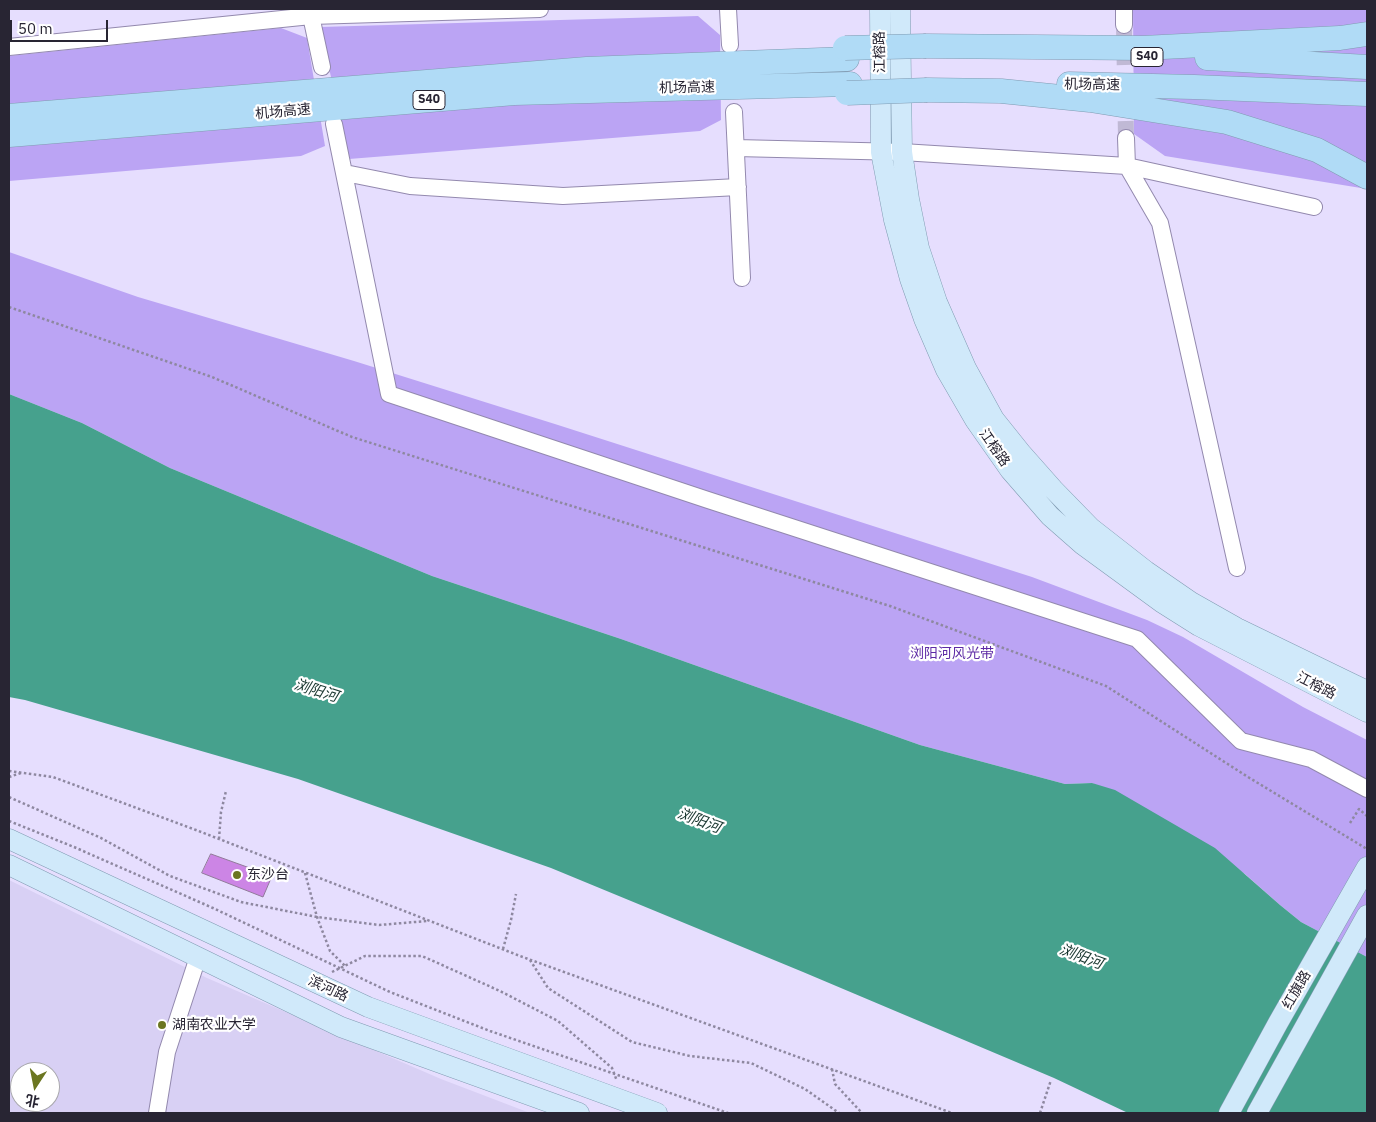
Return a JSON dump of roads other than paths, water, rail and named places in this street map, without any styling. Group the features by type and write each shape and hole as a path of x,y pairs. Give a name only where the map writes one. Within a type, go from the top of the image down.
{"highway":[{"path":"926,69 1143,48 1340,38 1367,34"},
{"name":"机场高速","path":"9,116 587,69 753,62 846,53 926,69 1194,87 1367,94"},
{"name":"机场高速","path":"9,135 514,92 849,89 926,69 1177,56 1367,65"},
{"path":"926,69 1001,91 1090,100 1227,122 1317,150 1367,177"}],"main road":[{"name":"江榕路","path":"880,9 881,152 894,220 910,279 924,319 946,370 975,420 1010,470 1050,516 1083,545 1160,602 1199,626 1367,712"},
{"name":"江榕路","path":"900,9 902,152 919,248 937,302 966,368 994,419 1022,454 1091,528 1154,576 1191,602 1237,628 1367,691"},
{"name":"滨河路","path":"9,839 368,1007 658,1113"},
{"name":"滨河路","path":"9,865 341,1026 579,1113"},
{"name":"红旗路","path":"1229,1113 1367,867"},
{"name":"红旗路","path":"1257,1113 1367,915"}],"street":[{"path":"9,47 311,16 540,9"},
{"path":"728,9 730,45"},
{"path":"311,16 322,67"},
{"path":"734,112 742,278"},
{"path":"334,124 389,394 708,500 1138,639 1240,742 1311,759 1367,789"},
{"path":"1126,138 1127,166 1160,223 1237,568"},
{"path":"736,148 902,152 1127,166 1314,207"},
{"path":"345,173 410,186 563,196 738,187"},
{"path":"157,1113 167,1052 198,958"}],"water":[{"name":"浏阳河","path":"9,394 82,423 170,468 432,576 621,639 920,745 1065,784 1092,783 1115,790 1215,848 1301,922 1367,957 1367,1113 1128,1113 1054,1078 551,868 298,779 9,697"}],"tunnel":[{"path":"1124,25 1126,138"}],"place":[{"name":"东沙台","path":"237,875"},
{"name":"湖南农业大学","path":"162,1025"}],"park label":[{"name":"浏阳河风光带","path":"952,654"}]}
